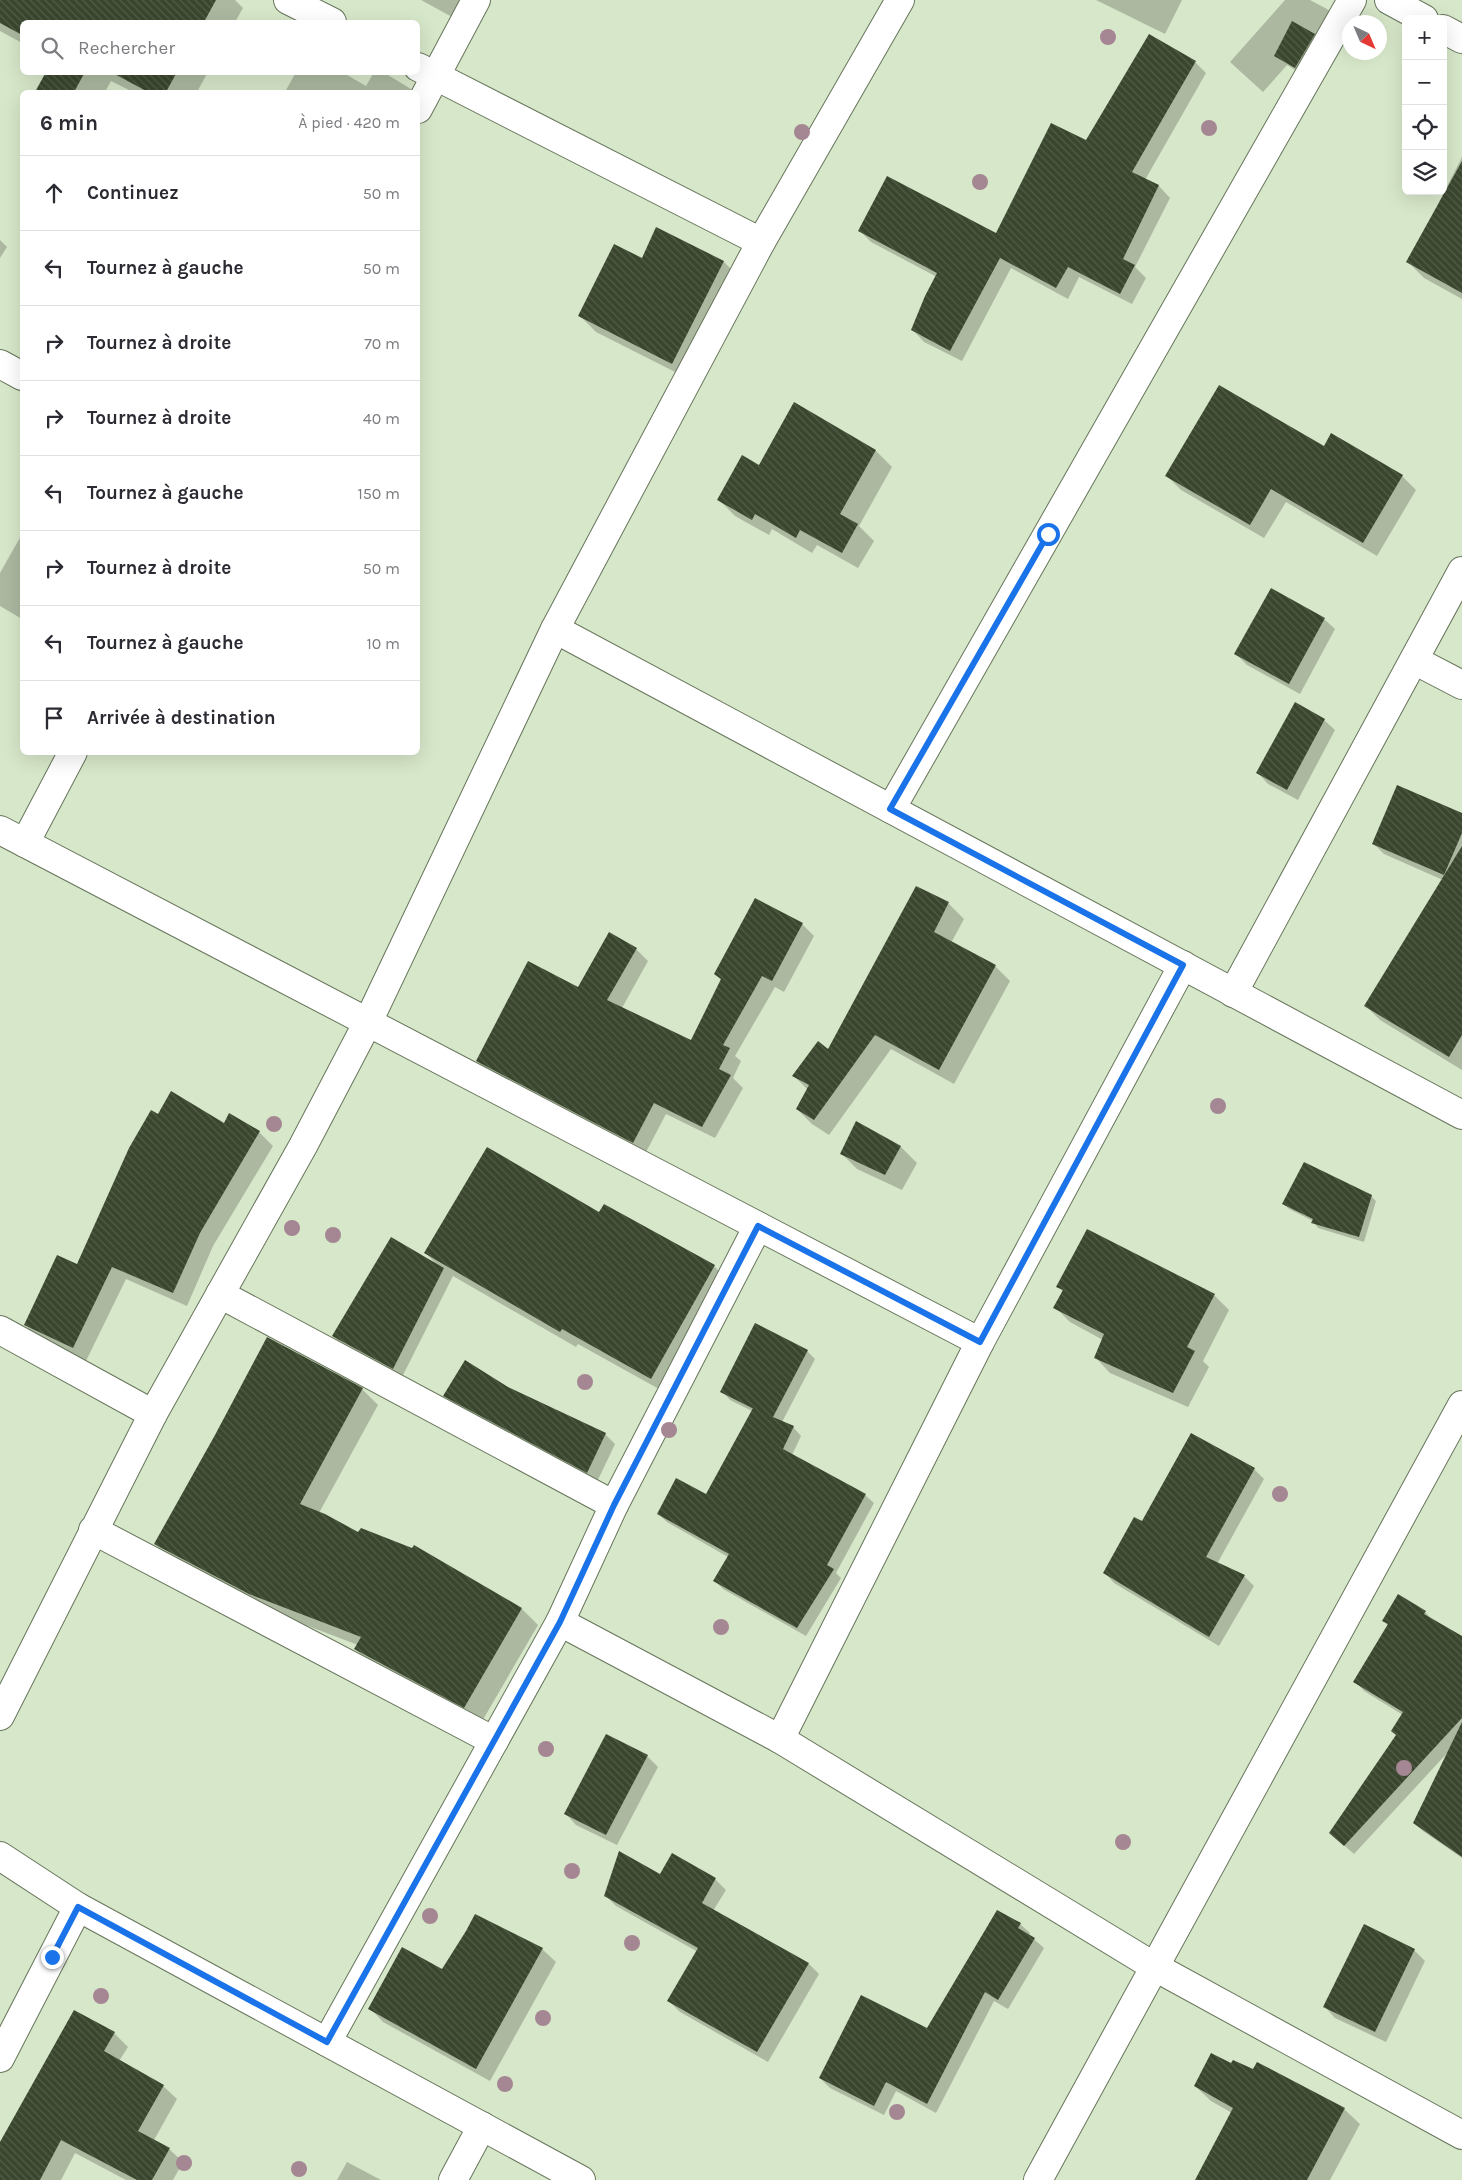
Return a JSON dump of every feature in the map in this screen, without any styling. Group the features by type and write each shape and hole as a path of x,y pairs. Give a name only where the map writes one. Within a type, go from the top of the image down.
{"street":[{"path":"288,0 328,20"},
{"path":"420,100 426,71 476,0"},
{"path":"0,1716 153,1414 303,1146 368,1022 555,629 761,242 900,0"},
{"path":"890,809 1352,0"},
{"path":"1389,0 1417,15"},
{"path":"1447,31 1462,39"},
{"path":"426,71 761,242"},
{"path":"0,364 20,375"},
{"path":"1233,993 1462,571"},
{"path":"555,629 1462,1115"},
{"path":"1414,660 1462,685"},
{"path":"24,843 71,755"},
{"path":"0,830 980,1342"},
{"path":"780,1739 980,1342 1183,965"},
{"path":"327,2042 560,1622 614,1505 758,1226"},
{"path":"220,1294 614,1505"},
{"path":"0,1330 153,1414"},
{"path":"1038,2180 1462,1405"},
{"path":"93,1530 494,1741"},
{"path":"560,1622 780,1739 1155,1967 1462,2135"},
{"path":"0,1856 78,1907 581,2180"},
{"path":"0,2058 78,1907"},
{"path":"453,2180 482,2126"}],"building":[{"path":"0,0 216,0 205,20 20,20 20,34 0,23"},
{"path":"1292,21 1315,34 1295,68 1274,56"},
{"path":"1149,34 1196,61 1132,172 1159,185 1123,259 1135,265 1120,294 1068,267 1056,288 1000,258 950,351 911,330 937,273 858,231 887,176 996,233 1051,123 1086,140"},
{"path":"44,75 83,75 75,90 36,90"},
{"path":"117,75 175,75 167,90 144,90"},
{"path":"1462,161 1462,293 1406,262 1443,195 1447,195 1447,188"},
{"path":"656,227 724,261 672,364 578,316 614,244 642,258"},
{"path":"1219,385 1324,446 1331,433 1403,475 1363,543 1271,489 1250,525 1165,476"},
{"path":"794,402 876,450 840,514 858,524 842,553 800,530 796,538 755,514 752,520 717,500 742,455 759,465"},
{"path":"1271,588 1325,618 1289,684 1234,654"},
{"path":"1295,702 1325,719 1287,790 1256,773"},
{"path":"1397,785 1462,813 1462,833 1444,875 1372,844"},
{"path":"1462,846 1462,1035 1449,1057 1364,1006"},
{"path":"916,886 949,902 934,932 996,965 939,1070 875,1035 814,1120 796,1109 809,1085 792,1076 818,1041 828,1049"},
{"path":"755,898 803,923 772,981 762,976 723,1045 730,1048 719,1069 731,1075 702,1127 654,1103 633,1143 476,1061 528,961 578,987 609,932 637,948 607,1000 691,1040 721,979 714,974"},
{"path":"171,1091 224,1123 229,1113 260,1131 200,1233 173,1293 112,1267 73,1348 24,1325 57,1255 77,1264 129,1148 151,1110 158,1114"},
{"path":"856,1121 901,1146 885,1175 840,1154"},
{"path":"487,1147 599,1212 604,1204 715,1265 651,1379 562,1329 560,1332 424,1253"},
{"path":"1304,1162 1372,1195 1359,1237 1311,1223 1313,1219 1282,1204"},
{"path":"1087,1229 1215,1294 1187,1347 1195,1351 1173,1393 1094,1358 1104,1334 1053,1308 1063,1290 1056,1287"},
{"path":"391,1237 444,1268 393,1369 332,1336"},
{"path":"755,1323 808,1350 773,1417 794,1426 783,1449 866,1494 827,1565 834,1569 797,1628 713,1581 729,1554 657,1514 676,1478 706,1494 753,1408 720,1392"},
{"path":"267,1337 363,1388 300,1504 325,1514 358,1532 361,1528 412,1548 414,1545 522,1608 464,1708 354,1649 361,1637 249,1594 154,1544"},
{"path":"465,1360 508,1387 606,1433 587,1473 443,1396"},
{"path":"1191,1433 1255,1468 1206,1557 1245,1575 1209,1637 1103,1573 1134,1517 1142,1521"},
{"path":"1398,1594 1426,1611 1424,1614 1462,1636 1462,1718 1344,1846 1329,1833 1396,1735 1391,1731 1403,1712 1353,1682 1388,1624 1382,1621"},
{"path":"1462,1722 1462,1857 1413,1823"},
{"path":"606,1734 648,1755 606,1835 564,1814"},
{"path":"619,1851 660,1874 672,1853 716,1878 702,1903 809,1963 757,2052 667,2001 698,1948 604,1896"},
{"path":"997,1910 1021,1923 1018,1928 1035,1938 998,2000 985,1992 927,2104 886,2082 874,2106 819,2078 861,1995 927,2028"},
{"path":"475,1914 543,1948 476,2069 368,2009 402,1947 442,1969"},
{"path":"1364,1924 1415,1949 1375,2032 1323,2007"},
{"path":"74,2010 115,2032 104,2051 164,2085 138,2131 170,2148 152,2180 137,2180 61,2140 40,2180 0,2180 0,2142"},
{"path":"1211,2053 1231,2063 1233,2060 1253,2069 1257,2062 1345,2108 1307,2180 1195,2180 1233,2108 1194,2086"}],"route":[{"path":"52,1957 78,1907 327,2042 560,1622 614,1505 758,1226 980,1342 1183,965 890,809 1048,534"}]}
